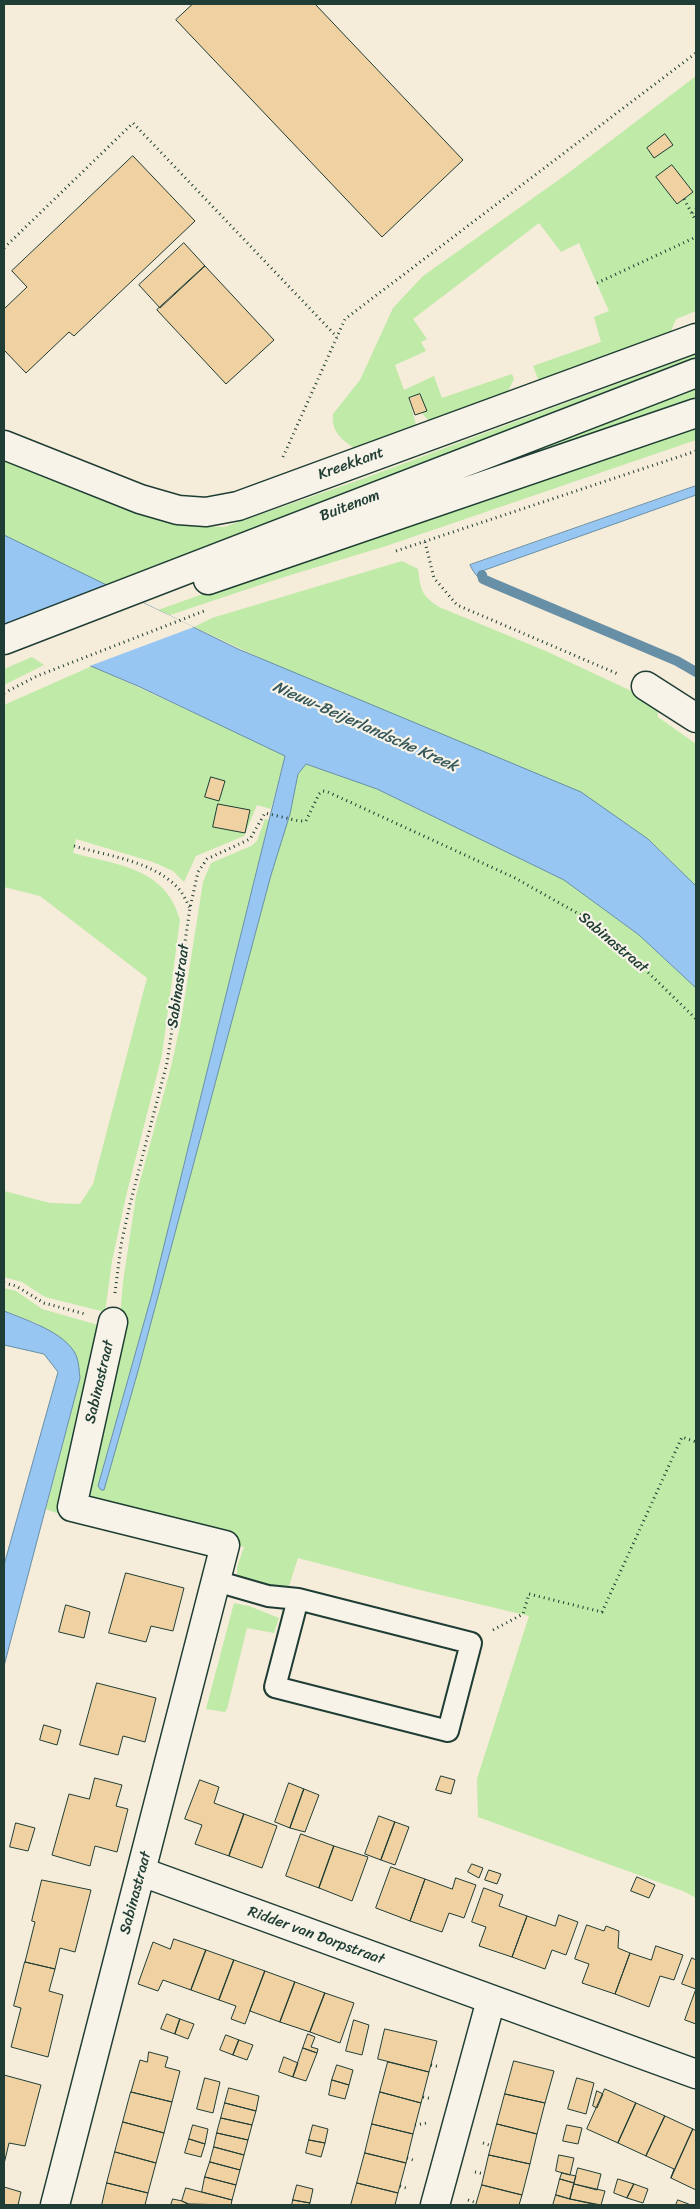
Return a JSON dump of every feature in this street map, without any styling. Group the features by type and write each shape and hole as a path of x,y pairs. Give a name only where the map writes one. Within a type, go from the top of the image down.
{"street":[{"name":"Kreekkant","path":"4,445 140,500 178,510 206,512 238,506 696,338"},
{"name":"Buitenom","path":"8,650 696,373"},
{"name":"Buitenom","path":"202,573 696,413"},
{"path":"646,686 696,718"},
{"name":"Sabinastraat","path":"54,2205 142,1872 225,1545 72,1507 113,1322"},
{"name":"Ridder van Dorpstraat","path":"142,1872 696,2074"},
{"path":"436,2205 491,2000"}],"lane":[{"path":"216,1581 268,1596 298,1599 471,1642 448,1731 274,1687 298,1599"}],"path":[{"path":"265,496 345,319 696,53"},
{"path":"4,248 133,123 337,338"},
{"path":"684,199 696,221"},
{"path":"692,212 696,209"},
{"path":"596,282 696,237"},
{"path":"425,542 434,578 457,605 646,686"},
{"path":"4,693 37,676 208,609"},
{"name":"Sabinastraat","path":"113,1322 115,1282 121,1245 167,1063 190,908 198,872 207,859 250,839 265,813 306,821 319,794 323,791 328,792 515,878 586,918 624,948 696,1019"},
{"path":"74,846 147,867 166,877 179,889 190,908"},
{"path":"4,1282 16,1286 44,1303 113,1322"},
{"path":"471,1642 523,1614 529,1594 602,1612 682,1437 696,1442"}],"green space":[{"path":"696,76 696,311 676,319 669,336 540,384 533,366 601,342 594,317 609,311 579,243 561,252 539,223 413,319 427,339 421,342 426,351 395,365 404,390 434,376 442,398 512,374 514,379 503,401 433,426 422,413 426,411 420,394 409,399 418,432 356,449 342,439 334,426 333,414 360,380 393,308 423,276 567,174"},
{"path":"696,354 696,365 114,589 4,536 4,461 154,518 197,526 224,527 365,478"},
{"path":"696,385 696,402 521,459 519,456"},
{"path":"696,424 696,440 386,546 170,615 158,610 366,536"},
{"path":"402,561 418,569 422,591 428,599 439,607 548,652 657,703 658,717 696,744 696,886 648,839 194,627 212,618"},
{"path":"32,657 44,665 4,685 4,669"},
{"path":"92,666 285,755 271,809 257,805 244,836 196,856 184,882 173,871 153,862 76,839 73,853 123,866 152,879 164,889 173,903 180,920 162,1055 126,1196 112,1261 105,1312 45,1297 22,1282 4,1277 4,1191 50,1203 80,1204 93,1184 147,978 40,896 4,887 4,705"},
{"path":"306,764 377,789 564,880 639,935 696,988 696,1898 683,1891 478,1817 477,1779 529,1616 298,1558 287,1592 241,1578 237,1573 237,1567 244,1547 87,1496 119,1330 123,1282 136,1196 171,1067 181,1021 203,882 211,863 251,846 257,841 265,819 269,820 152,1294 98,1486 104,1490 138,1371 271,875 290,814 298,774"},
{"path":"4,1288 16,1291 42,1309 98,1325 104,1331 87,1408 59,1514 46,1509 80,1378 39,1324 4,1311"},
{"path":"234,1603 249,1606 279,1618 274,1633 247,1628 227,1709 225,1712 206,1709"}],"water":[{"path":"696,486 696,495 482,571 492,583 488,583 478,577 470,565"},
{"name":"Nieuw-Beijerlandsche Kreek","path":"4,535 238,649 581,792 648,839 696,886 696,988 639,935 564,880 377,789 306,764 298,774 290,814 271,875 138,1371 104,1490 101,1490 98,1486 152,1294 285,756 140,687 4,629"},
{"path":"4,1311 54,1333 71,1347 76,1355 80,1378 4,1666 4,1565 58,1372 44,1354 4,1345"}],"pier":[{"path":"114,589 194,627 87,667 4,632"}],"building":[{"path":"193,4 315,4 463,160 382,237 176,20"},
{"path":"665,134 673,145 654,158 647,148"},
{"path":"133,156 195,221 74,336 69,332 26,373 4,350 4,309 27,287 12,271"},
{"path":"672,165 693,192 677,204 656,177"},
{"path":"184,243 205,266 160,308 139,285"},
{"path":"205,266 274,340 226,384 157,310"},
{"path":"420,394 427,411 415,415 409,398"},
{"path":"211,777 225,781 219,801 205,797"},
{"path":"218,804 250,810 245,833 213,827"},
{"path":"126,1573 184,1588 173,1631 151,1626 146,1642 109,1633"},
{"path":"66,1605 90,1612 84,1638 59,1632"},
{"path":"97,1683 156,1698 145,1742 123,1736 118,1755 80,1745"},
{"path":"44,1725 61,1730 57,1745 40,1740"},
{"path":"441,1776 455,1780 451,1794 436,1790"},
{"path":"95,1778 122,1785 116,1806 128,1809 117,1852 95,1846 90,1866 52,1855 69,1794 89,1799"},
{"path":"200,1780 219,1787 214,1803 244,1814 229,1856 195,1844 202,1825 185,1819"},
{"path":"289,1783 304,1789 290,1828 275,1822"},
{"path":"304,1789 319,1795 305,1832 290,1828"},
{"path":"244,1814 277,1826 262,1868 229,1856"},
{"path":"379,1816 395,1822 381,1860 365,1854"},
{"path":"395,1822 409,1827 395,1865 381,1860"},
{"path":"16,1823 35,1828 28,1851 10,1847"},
{"path":"301,1834 334,1846 319,1888 286,1876"},
{"path":"334,1846 368,1857 352,1901 319,1888"},
{"path":"472,1864 483,1868 479,1878 468,1872"},
{"path":"391,1867 425,1879 410,1921 376,1908"},
{"path":"489,1870 501,1874 497,1884 485,1880"},
{"path":"637,1877 655,1885 649,1898 631,1891"},
{"path":"456,1878 476,1885 464,1918 449,1913 442,1932 410,1921 425,1879 452,1889"},
{"path":"42,1880 91,1890 75,1952 60,1948 55,1969 25,1962 35,1922 32,1921"},
{"path":"484,1888 503,1895 499,1906 527,1916 512,1957 479,1946 486,1927 472,1922"},
{"path":"559,1915 578,1922 566,1955 552,1950 545,1969 512,1957 527,1916 555,1926"},
{"path":"587,1925 604,1931 606,1926 619,1931 618,1948 630,1953 615,1994 582,1983 589,1964 575,1959"},
{"path":"174,1939 206,1950 191,1990 163,1980 158,1991 138,1984 153,1942 170,1949"},
{"path":"656,1946 683,1955 674,1980 660,1976 649,2007 615,1994 630,1953 651,1960"},
{"path":"206,1950 234,1960 219,2000 191,1990"},
{"path":"692,1958 696,1960 696,1989 682,1984"},
{"path":"234,1960 265,1971 245,2024 231,2019 236,2006 219,2000"},
{"path":"25,1962 55,1969 49,1991 63,1995 48,2057 11,2047 21,2008 14,2006"},
{"path":"265,1971 295,1982 280,2022 250,2011"},
{"path":"295,1982 325,1993 310,2032 280,2022"},
{"path":"696,1989 696,2024 685,2020"},
{"path":"325,1993 354,2003 340,2043 310,2032"},
{"path":"167,2014 180,2019 175,2034 161,2029"},
{"path":"180,2019 194,2024 188,2039 175,2034"},
{"path":"354,2020 369,2025 362,2055 346,2051"},
{"path":"385,2029 437,2041 429,2072 378,2059"},
{"path":"308,2034 315,2037 311,2047 318,2049 317,2053 303,2048"},
{"path":"226,2035 239,2040 233,2055 220,2050"},
{"path":"239,2040 253,2045 247,2060 233,2055"},
{"path":"303,2048 317,2053 306,2081 293,2077"},
{"path":"149,2052 168,2057 165,2067 180,2071 172,2102 131,2092 140,2060 147,2062"},
{"path":"284,2057 298,2063 293,2077 279,2072"},
{"path":"514,2061 554,2071 545,2103 505,2094"},
{"path":"388,2062 429,2072 421,2103 380,2092"},
{"path":"337,2065 353,2070 349,2085 332,2080"},
{"path":"4,2075 41,2085 25,2146 9,2143 4,2164"},
{"path":"205,2078 220,2082 213,2113 197,2109"},
{"path":"577,2078 594,2083 586,2114 568,2109"},
{"path":"332,2080 349,2085 345,2099 329,2095"},
{"path":"229,2088 259,2096 256,2111 225,2103"},
{"path":"605,2089 636,2103 618,2143 587,2129"},
{"path":"597,2091 603,2094 597,2108 593,2106"},
{"path":"131,2092 172,2102 164,2133 123,2122"},
{"path":"380,2092 421,2103 413,2134 372,2124"},
{"path":"505,2094 545,2103 537,2134 497,2124"},
{"path":"225,2103 256,2111 252,2125 221,2118"},
{"path":"636,2103 665,2116 646,2156 618,2143"},
{"path":"665,2116 693,2129 671,2178 674,2169 646,2156"},
{"path":"221,2118 252,2125 248,2140 217,2133"},
{"path":"123,2122 164,2133 156,2163 115,2152"},
{"path":"372,2124 413,2134 406,2163 365,2153"},
{"path":"497,2124 537,2134 530,2164 489,2155"},
{"path":"193,2125 208,2129 205,2144 189,2139"},
{"path":"313,2125 328,2129 325,2143 309,2140"},
{"path":"567,2125 582,2128 578,2144 563,2141"},
{"path":"693,2129 696,2131 696,2190 671,2178"},
{"path":"217,2133 248,2140 244,2155 214,2147"},
{"path":"189,2139 205,2144 201,2157 185,2153"},
{"path":"309,2140 325,2143 321,2157 306,2153"},
{"path":"214,2147 244,2155 240,2170 210,2162"},
{"path":"115,2152 156,2163 148,2193 107,2183"},
{"path":"365,2153 406,2163 398,2193 357,2183"},
{"path":"489,2155 530,2164 522,2195 482,2185"},
{"path":"559,2155 574,2158 570,2175 556,2171"},
{"path":"210,2162 240,2170 236,2185 205,2177"},
{"path":"578,2168 601,2174 597,2190 574,2184"},
{"path":"562,2173 576,2176 574,2183 560,2179"},
{"path":"205,2177 236,2185 232,2200 202,2192"},
{"path":"560,2179 574,2183 570,2199 556,2195"},
{"path":"618,2179 634,2184 627,2198 614,2193"},
{"path":"107,2183 148,2193 145,2205 102,2205"},
{"path":"357,2183 398,2193 395,2205 351,2205"},
{"path":"574,2184 605,2191 601,2205 570,2199"},
{"path":"634,2184 648,2189 643,2203 627,2198"},
{"path":"297,2185 313,2189 310,2203 293,2200"},
{"path":"482,2185 522,2195 519,2205 476,2205"},
{"path":"4,2187 21,2192 18,2205 4,2205"},
{"path":"186,2188 232,2200 231,2205 189,2204 182,2201"},
{"path":"556,2195 570,2199 597,2205 553,2205"},
{"path":"173,2199 182,2201 189,2205 171,2205"},
{"path":"293,2200 310,2203 309,2205 292,2205"},
{"path":"678,2200 691,2205 676,2205"}],"waterway":[{"path":"482,575 483,579 677,661 696,672"}]}
